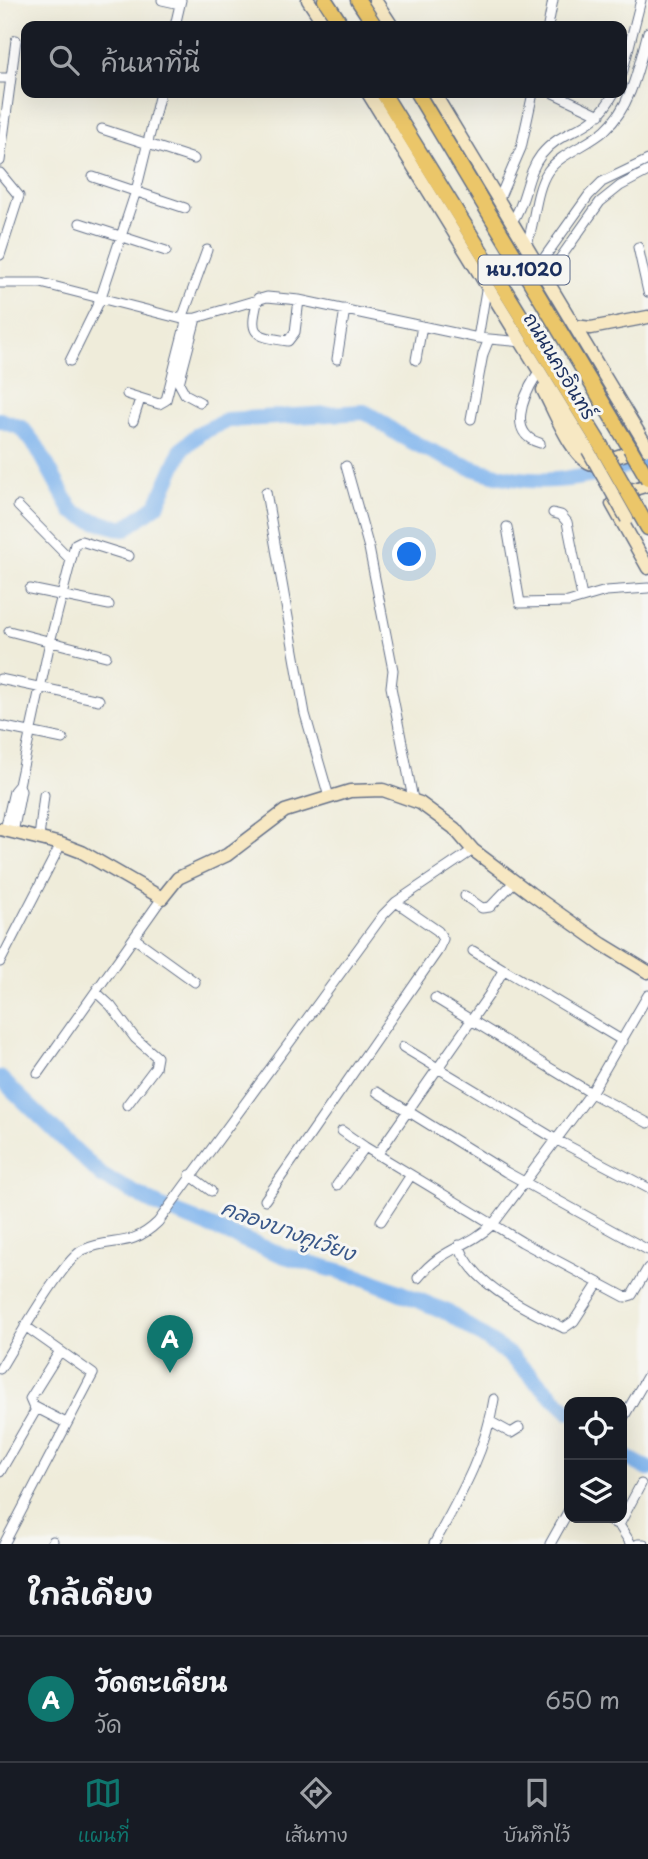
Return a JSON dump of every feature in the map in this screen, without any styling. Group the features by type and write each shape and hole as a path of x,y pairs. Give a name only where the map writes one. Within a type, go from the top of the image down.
{"main road":[{"path":"309,0 322,21"},
{"path":"325,0 339,21"},
{"path":"358,0 372,21"},
{"path":"375,0 389,21"},
{"name":"ถนนนครอินทร์","path":"371,98 524,344 594,447"},
{"name":"ถนนนครอินทร์","path":"386,98 594,447 633,515 648,554"},
{"name":"ถนนนครอินทร์","path":"420,98 644,443"},
{"name":"ถนนนครอินทร์","path":"437,98 513,220 644,443 648,480"},
{"path":"575,326 591,328 648,317"},
{"path":"524,344 536,376 573,447 586,463 593,464 644,443"},
{"path":"648,485 618,494 612,504 648,568"},
{"name":"ถนนนครอินทร์","path":"633,515 648,528"},
{"path":"6,831 61,844 104,863 162,898 178,878 227,855 274,817 291,808 368,788 413,799 454,828 473,849 515,881 602,944 648,972"}],"street":[{"path":"162,0 181,2 176,21"},
{"path":"549,21 553,0"},
{"path":"627,54 641,0"},
{"path":"627,93 648,32"},
{"path":"0,161 16,40"},
{"path":"627,74 635,76"},
{"path":"0,78 11,78"},
{"path":"70,361 100,300 136,191 156,98"},
{"path":"499,199 521,148 532,98"},
{"path":"564,98 600,115"},
{"path":"513,220 528,188 533,169 546,149 600,115 611,98"},
{"path":"527,244 549,170 586,144 616,117 625,98"},
{"path":"102,129 194,159"},
{"path":"578,131 586,144"},
{"path":"539,265 602,182 648,160"},
{"path":"547,277 609,193 648,171"},
{"path":"0,173 19,196 0,255"},
{"path":"93,177 185,208"},
{"path":"528,188 540,194"},
{"path":"583,204 594,212"},
{"path":"80,223 166,251"},
{"path":"638,247 648,292"},
{"path":"127,394 159,404 166,400 207,250"},
{"path":"0,283 41,283 100,300 188,318 258,298 299,300 478,338 524,344"},
{"path":"478,338 487,283"},
{"path":"258,298 252,325 254,331 259,335 288,341 295,332 299,300"},
{"path":"337,359 345,309"},
{"path":"188,318 179,383 185,394 200,402"},
{"path":"416,360 422,326"},
{"path":"471,419 483,354 489,339"},
{"path":"536,376 527,390 519,426 524,435 540,443"},
{"path":"133,421 140,399"},
{"path":"345,466 369,548 393,670 391,687 413,799"},
{"path":"266,492 305,714 329,797"},
{"path":"18,506 71,560"},
{"path":"553,513 561,515 567,522 582,597"},
{"path":"507,527 520,603 568,602 606,591 648,588"},
{"path":"6,831 75,544 81,541 129,556"},
{"path":"30,589 109,605"},
{"path":"9,631 106,656"},
{"path":"0,679 99,700"},
{"path":"0,726 63,739"},
{"path":"39,838 44,795"},
{"path":"0,962 61,844"},
{"path":"0,1369 70,1258 97,1245 137,1239 158,1222 383,915 396,902 473,849"},
{"path":"465,896 482,908 490,907 515,881"},
{"path":"38,1073 162,898"},
{"path":"265,1200 438,952 442,934 396,902"},
{"path":"134,938 195,982"},
{"path":"473,951 623,1041"},
{"path":"377,1155 504,969"},
{"path":"96,992 111,1006 135,1038 157,1057 155,1068 127,1105"},
{"path":"418,1278 433,1259 494,1223 591,1093 648,995"},
{"path":"435,998 591,1093 648,1123"},
{"path":"403,1047 558,1140 648,1188"},
{"path":"377,1092 406,1112 648,1250"},
{"path":"342,1130 377,1155 598,1284 625,1297 629,1296 648,1268"},
{"path":"337,1185 365,1147"},
{"path":"190,1175 211,1191"},
{"path":"381,1221 411,1175"},
{"path":"459,1245 471,1270 538,1315 565,1328 575,1321 598,1284"},
{"path":"4,1544 93,1374 25,1326"},
{"path":"60,1351 30,1399 37,1408 66,1423"},
{"path":"627,1412 648,1375"},
{"path":"434,1544 472,1474 491,1422 494,1399"},
{"path":"0,1472 37,1408"},
{"path":"491,1422 511,1433 519,1428"},
{"path":"619,1525 641,1484"},
{"path":"550,1544 564,1519"},
{"path":"614,1523 619,1525 631,1544"},
{"path":"638,1544 644,1544"}],"waterway":[{"path":"0,420 22,428 37,447 72,511 91,520 124,529 157,505 182,449 200,433 228,420 364,412 437,454 496,475 524,480 583,477 648,458"},
{"name":"คลองบางคูเวียง","path":"0,1078 102,1176 163,1208 285,1256 367,1279 447,1312 508,1354 564,1407"},
{"name":"คลองบางคูเวียง","path":"627,1458 648,1469"}],"place":[{"name":"วัดตะเคียน","path":"170,1373"}]}
